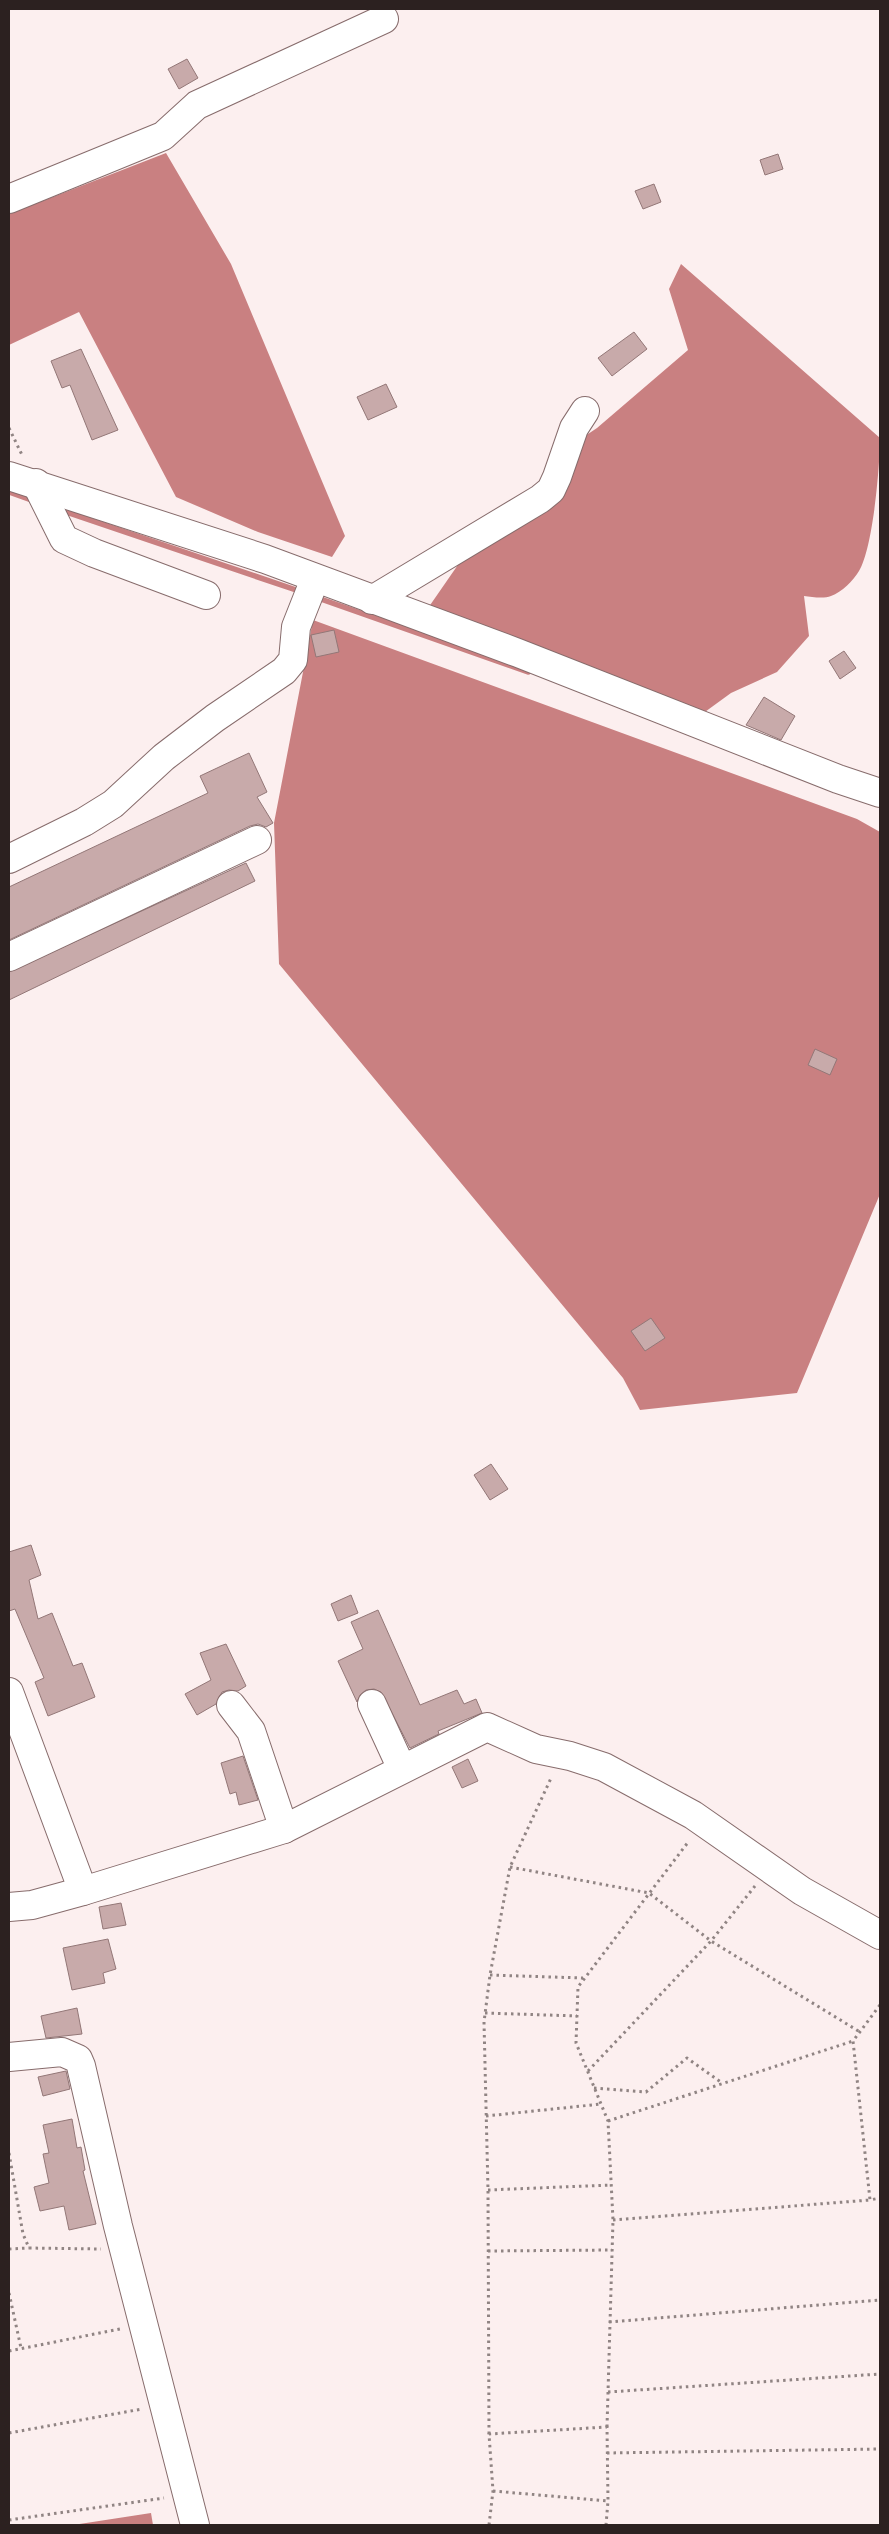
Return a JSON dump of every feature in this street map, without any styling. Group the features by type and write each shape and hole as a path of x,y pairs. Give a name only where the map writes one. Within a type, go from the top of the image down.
{"street":[{"path":"9,199 163,136 197,105 384,19"},
{"path":"372,600 540,499 551,490 574,428 585,411"},
{"path":"9,476 40,491 265,559 311,590 372,600 518,653 838,779 880,793"},
{"path":"40,491 64,539 94,553 206,595"},
{"path":"9,859 84,822 113,804 164,757 215,718 284,671 293,660 294,638 311,590"},
{"path":"9,957 257,840"},
{"path":"9,1692 83,1891"},
{"path":"372,1704 402,1770"},
{"path":"232,1705 251,1731 284,1829"},
{"path":"9,1907 32,1905 83,1891 284,1829 487,1727 536,1749 570,1756 604,1767 693,1815 802,1891 880,1935"},
{"path":"9,2057 62,2052 78,2059 81,2066 118,2226 195,2525"}],"path":[{"path":"489,2525 493,2491 489,2434 485,2014 510,1866 555,1768"},
{"path":"606,2525 608,2501 609,2322 613,2220 608,2120 576,2043 578,1987 688,1840 696,1845"},
{"path":"510,1866 649,1893 711,1941 860,2032"},
{"path":"588,2071 711,1941 758,1882"},
{"path":"490,1976 584,1978"},
{"path":"608,2120 853,2041 880,2005"},
{"path":"485,2014 577,2016"},
{"path":"853,2041 870,2200"},
{"path":"594,2088 646,2092 687,2058 722,2084"},
{"path":"486,2116 601,2104"},
{"path":"9,2153 24,2234 29,2248"},
{"path":"488,2190 611,2185"},
{"path":"613,2220 880,2198"},
{"path":"9,2249 110,2249"},
{"path":"488,2251 612,2250"},
{"path":"9,2293 21,2348"},
{"path":"609,2322 880,2300"},
{"path":"9,2351 122,2329"},
{"path":"608,2392 880,2374"},
{"path":"9,2433 148,2408"},
{"path":"489,2434 607,2427"},
{"path":"607,2453 880,2450"},
{"path":"493,2491 608,2501"},
{"path":"9,2520 170,2497"}],"shaded area":[{"path":"166,153 231,264 345,536 332,557 258,532 176,497 79,312 9,345 9,214"},
{"path":"681,264 880,438 879,467 872,526 864,560 854,579 839,592 828,597 804,596 809,636 777,672 731,693 698,717 426,611 462,559 585,436 597,428 688,350 669,289"},
{"path":"313,620 857,819 880,832 880,1194 797,1393 640,1410 623,1378 279,964 274,823"},
{"path":"151,2513 153,2525 73,2525"}],"building":[{"path":"187,59 198,78 179,89 168,69"},
{"path":"778,154 783,169 765,175 760,160"},
{"path":"654,184 661,202 643,209 635,191"},
{"path":"634,332 647,349 612,376 598,358"},
{"path":"81,349 118,430 92,440 70,385 62,388 51,361"},
{"path":"386,384 397,407 368,420 357,397"},
{"path":"334,630 339,652 316,657 311,635"},
{"path":"844,651 856,668 840,679 829,661"},
{"path":"764,697 795,716 781,740 746,725"},
{"path":"249,753 267,792 257,797 273,823 266,827 258,824 250,826 9,940 9,887 208,793 200,776"},
{"path":"246,863 255,881 9,1000 9,972"},
{"path":"815,1049 837,1059 830,1075 808,1065"},
{"path":"651,1318 665,1338 645,1351 631,1331"},
{"path":"491,1464 508,1489 490,1500 474,1475"},
{"path":"31,1545 41,1575 29,1580 38,1619 52,1613 73,1666 82,1663 95,1697 48,1716 35,1682 44,1678 15,1609 9,1611 9,1552"},
{"path":"351,1595 358,1613 338,1621 331,1604"},
{"path":"378,1610 420,1705 457,1690 464,1704 476,1699 482,1713 438,1731 439,1734 410,1748 381,1692 374,1689 366,1690 360,1695 357,1702 338,1661 363,1649 351,1622"},
{"path":"226,1644 246,1686 238,1691 229,1690 222,1692 216,1704 197,1715 185,1694 211,1680 200,1653"},
{"path":"243,1756 258,1800 239,1805 236,1792 230,1794 221,1763"},
{"path":"468,1759 478,1781 462,1788 452,1767"},
{"path":"121,1903 126,1925 103,1929 99,1907"},
{"path":"108,1939 116,1969 103,1973 105,1983 72,1990 63,1948"},
{"path":"77,2008 82,2034 46,2038 41,2016"},
{"path":"66,2071 70,2089 43,2096 38,2077"},
{"path":"72,2119 77,2148 81,2147 85,2170 83,2171 96,2224 69,2230 64,2206 40,2211 34,2187 49,2183 43,2154 49,2153 43,2125"}],"waterway":[{"path":"9,492 34,501"},
{"path":"60,510 302,592"},
{"path":"315,597 528,672"}]}
